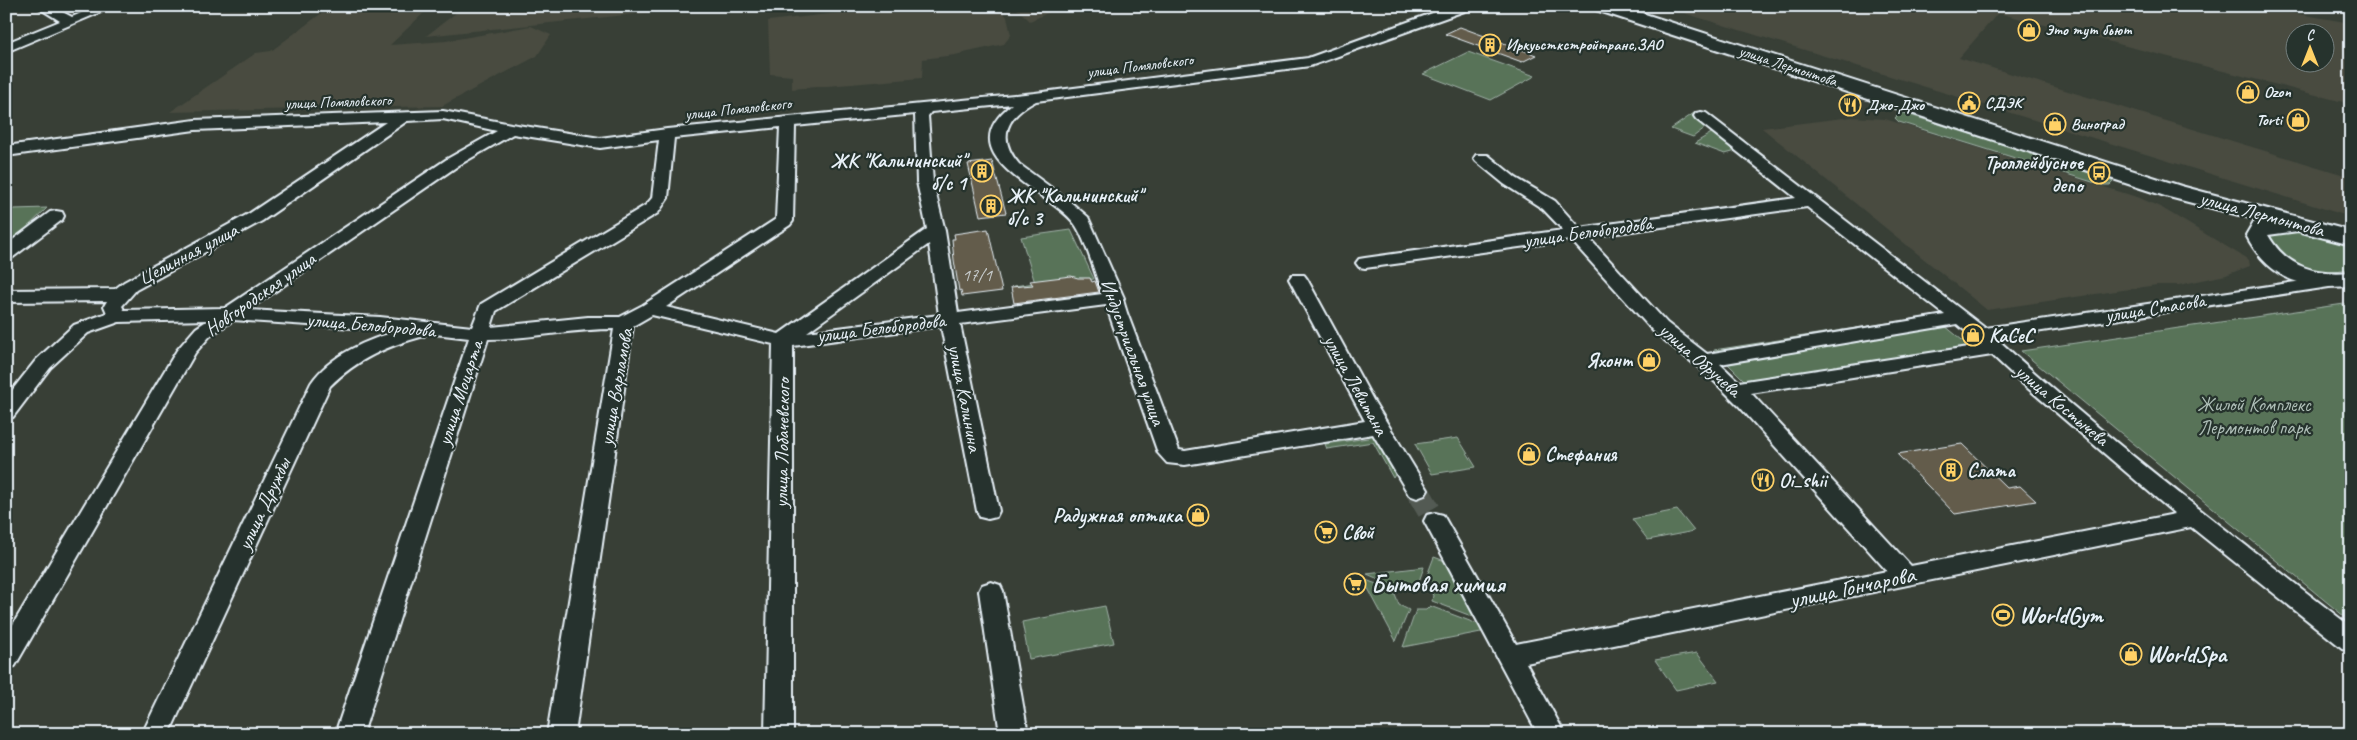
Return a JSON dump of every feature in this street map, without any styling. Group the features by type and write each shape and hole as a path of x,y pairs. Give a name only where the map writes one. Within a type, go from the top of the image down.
{"main road":[{"name":"улица Лермонтова","path":"1602,6 2173,191 2351,238"},
{"name":"улица Лермонтова","path":"2173,191 2223,212 2243,226 2262,244"},
{"path":"2340,280 2307,279 2295,274 2275,258 2262,244 2257,235 2262,228 2273,226 2312,229 2351,238"}],"street":[{"path":"42,6 58,16 72,21"},
{"path":"6,48 109,6"},
{"name":"улица Помяловского","path":"6,151 195,125 443,115 594,143 1035,97 1310,62 1466,6"},
{"name":"Индустриальная улица","path":"1035,97 1014,108 1000,126 997,136 999,147 1009,162 1038,189 1066,206 1083,222 1115,298 1170,453 1175,458 1200,456 1378,426"},
{"name":"улица Калинина","path":"926,108 921,116 925,182 936,231 950,319 988,511"},
{"name":"улица Костычева","path":"1701,116 1811,200 1989,341 2030,380 2195,518 2351,641"},
{"name":"Целинная улица","path":"117,316 113,306 120,295 141,279 256,217 403,117"},
{"name":"улица Варламова","path":"561,734 624,323 650,309 784,221 788,122"},
{"name":"Новгородская улица","path":"6,658 187,350 202,332 453,162 511,129"},
{"name":"улица Моцарта","path":"349,734 488,308 652,209 660,198 667,134"},
{"name":"улица Обручева","path":"1482,158 1510,181 1549,205 1677,344 1703,361 1769,424 1906,576"},
{"name":"улица Белобородова","path":"1365,263 1811,200"},
{"path":"6,254 56,216"},
{"path":"783,341 936,231"},
{"name":"улица Лермонтова","path":"2262,244 2280,279 2278,286 2262,292"},
{"name":"улица Левитана","path":"1298,279 1378,426 1417,490"},
{"name":"улица Стасова","path":"1734,389 1989,341 2262,292 2340,280"},
{"path":"6,296 120,295"},
{"name":"улица Белобородова","path":"650,309 783,341 1115,298"},
{"name":"улица Белобородова","path":"117,316 227,314 380,323 480,334 588,324 624,323"},
{"path":"6,412 43,364 81,329 117,316"},
{"path":"1703,361 1960,318"},
{"name":"улица Дружбы","path":"155,734 321,383 340,364 372,345 426,329"},
{"name":"улица Лобачевского","path":"779,734 783,341"},
{"name":"улица Гончарова","path":"1509,656 2195,518"},
{"path":"1435,522 1552,734"},
{"path":"991,591 1014,734"}],"shaded area":[{"path":"331,6 431,6 390,45 446,41 531,26 551,35 537,56 442,106 170,112 256,53 271,51"},
{"path":"465,6 712,6 426,36"},
{"path":"898,6 999,6 1007,17 1011,35 1004,44 955,55 923,59 922,78 792,89 792,76 770,74 768,21"},
{"path":"1014,6 1063,6 1030,21"},
{"path":"1661,6 2252,6 2351,23 2351,104 1998,13 1959,58 2351,177 2351,217"},
{"name":"Троллейбусное депо","path":"1851,117 1885,119 2140,198 2162,208 2249,260 2250,266 2226,275 2179,285 2157,285 1987,310 1762,128"}],"green space":[{"path":"1468,52 1535,76 1491,100 1423,74"},
{"path":"1901,112 2104,177 2113,182 2110,185 2102,185 1899,122 1895,118"},
{"path":"1694,113 1710,124 1693,137 1671,129"},
{"path":"1718,129 1744,149 1725,154 1695,143"},
{"path":"47,208 6,248 6,213 14,209"},
{"path":"1071,230 1094,279 1015,289 1014,286 1035,283 1021,237"},
{"path":"2299,232 2351,246 2351,269 2324,272 2309,271 2273,249 2269,233"},
{"name":"Жилой Комплекс Лермонтов парк","path":"2351,303 2351,622 2021,351"},
{"path":"1933,316 1979,354 1757,393 1714,350"},
{"path":"1371,435 1378,436 1397,471 1393,478 1373,442 1327,449 1325,444 1368,438"},
{"path":"1458,438 1476,467 1432,474 1415,444"},
{"path":"1677,510 1694,531 1648,540 1632,519"},
{"path":"1434,557 1445,561 1462,595 1479,619 1432,601 1433,595 1423,586"},
{"path":"1424,567 1417,587 1399,588 1367,574"},
{"path":"1363,579 1393,590 1399,605 1409,610 1396,641"},
{"path":"1105,606 1114,643 1029,659 1022,622"},
{"path":"1430,606 1483,626 1486,631 1403,647 1416,610 1426,610"},
{"path":"1697,653 1718,681 1676,690 1655,660"}],"building":[{"name":"Иркуьсткстройтранс,ЗАО","path":"1460,27 1536,55 1522,62 1445,34"},
{"path":"992,161 1006,213 980,216 968,164"},
{"path":"988,229 1002,291 962,296 961,290 959,291 952,239 955,239 954,234"},
{"path":"1071,276 1090,278 1092,282 1095,281 1099,292 1014,303 1011,287 1033,285 1030,281"},
{"name":"Слата","path":"1962,444 2007,488 2020,486 2036,501 1955,514 1897,454"}],"tunnel":[{"path":"1417,490 1435,521"}],"place":[{"name":"Это тут бьют","path":"2029,30"},
{"name":"Иркуьсткстройтранс,ЗАО","path":"1490,45"},
{"name":"Ozon","path":"2248,92"},
{"name":"СДЭК","path":"1969,103"},
{"name":"Джо-Джо","path":"1850,105"},
{"name":"Torti","path":"2298,120"},
{"name":"Виноград","path":"2055,124"},
{"name":"ЖК \"Калининский\" б/с 1","path":"982,171"},
{"name":"Троллейбусное депо","path":"2099,173"},
{"name":"ЖК \"Калининский\" б/с 3","path":"991,206"},
{"name":"KaCeC","path":"1973,335"},
{"name":"Яхонт","path":"1649,360"},
{"name":"Стефания","path":"1529,454"},
{"name":"Слата","path":"1951,470"},
{"name":"Oi_shii","path":"1763,480"},
{"name":"Радужная оптика","path":"1198,515"},
{"name":"Свой","path":"1326,532"},
{"name":"Бытовая химия","path":"1355,584"},
{"name":"WorldGym","path":"2003,615"},
{"name":"WorldSpa","path":"2131,654"}]}
